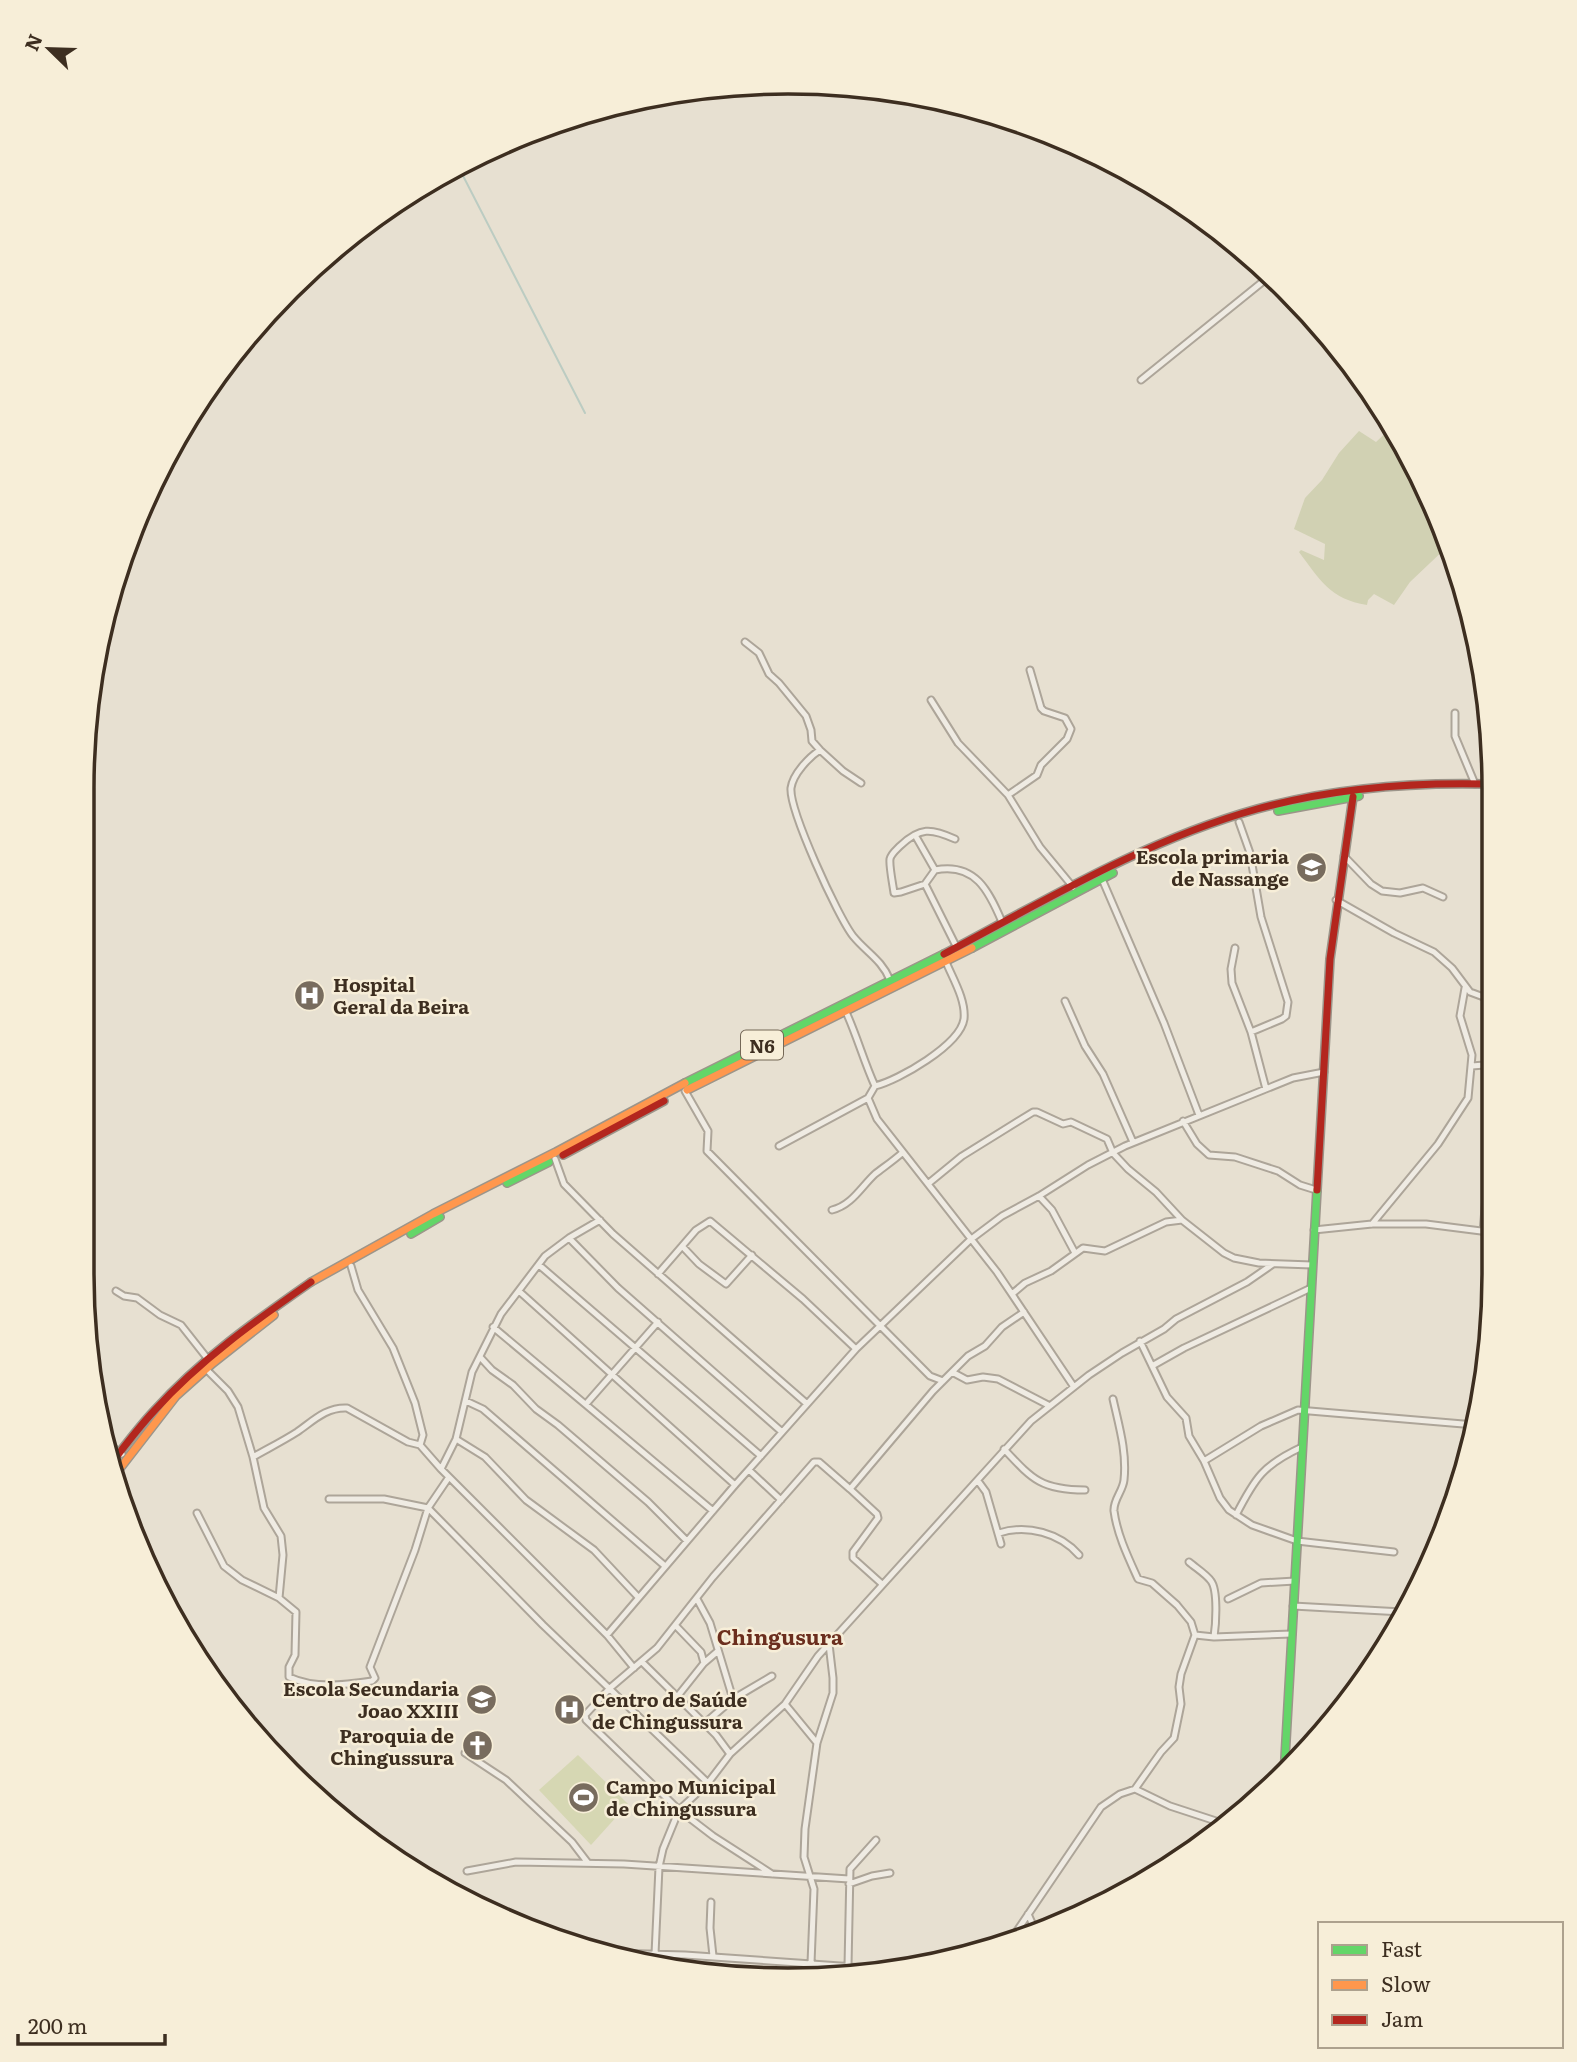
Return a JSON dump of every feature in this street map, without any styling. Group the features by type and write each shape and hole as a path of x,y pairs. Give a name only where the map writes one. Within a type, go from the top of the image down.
{"main road":[{"name":"N6","path":"122,1466 176,1396 206,1369 271,1317 351,1266 447,1213 685,1091 946,962 1146,850 1238,815 1295,800 1376,788 1482,784"},
{"name":"N6","path":"119,1451 153,1410 207,1358 267,1312 354,1256 648,1102 1002,922 1102,879 1145,856 1239,822 1353,797 1432,790 1482,790"},
{"path":"1285,1758 1330,959 1336,900 1353,797"}],"street":[{"path":"1142,380 1262,282"},
{"path":"746,642 759,653 769,674 806,716 813,741 820,750 861,783"},
{"path":"1008,794 1037,775 1041,765 1067,739 1071,729 1065,718 1041,708 1030,670"},
{"path":"931,700 968,754 1008,794 1040,846 1075,889"},
{"path":"1455,713 1455,736 1475,784"},
{"path":"820,750 799,773 791,788 799,820 816,866 846,925 854,937 880,961 890,980"},
{"path":"1239,822 1250,853 1261,917 1288,1002 1286,1016 1251,1032"},
{"path":"955,839 934,830 923,831 907,839 891,856 894,891 896,894 925,884 935,870 950,868 962,871 982,883 1002,922"},
{"path":"915,835 935,870"},
{"path":"1344,855 1371,884 1382,891 1400,893 1423,888 1443,897"},
{"path":"1102,879 1164,1023 1199,1115"},
{"path":"925,884 956,946"},
{"path":"1336,900 1434,952 1452,968 1465,988 1482,996"},
{"path":"1235,948 1231,969 1232,983 1251,1032 1266,1089"},
{"path":"779,1146 868,1098 875,1086 912,1072 936,1054 959,1031 964,1022 963,1003 946,962"},
{"path":"1372,1224 1438,1144 1468,1098 1471,1049 1460,1016 1465,988"},
{"path":"1065,1001 1086,1046 1103,1074 1133,1142"},
{"path":"846,1012 860,1041 864,1060 875,1086"},
{"path":"1472,1066 1482,1065"},
{"path":"607,1635 806,1403 880,1325 970,1240 1002,1216 1088,1165 1133,1142 1304,1074 1324,1072"},
{"path":"685,1091 708,1131 707,1151 930,1376 943,1381"},
{"path":"868,1098 872,1111 1012,1294 1074,1387"},
{"path":"929,1183 962,1156 1033,1112 1044,1114 1063,1124 1072,1122 1107,1139 1113,1153 1182,1220 1224,1253 1245,1261 1312,1265"},
{"path":"1183,1121 1197,1144 1209,1155 1235,1157 1282,1172 1300,1185 1316,1190"},
{"path":"832,1210 851,1199 874,1175 889,1166 902,1153"},
{"path":"555,1159 564,1184 600,1220 806,1403"},
{"path":"1039,1196 1052,1210 1075,1253"},
{"path":"441,1469 456,1439 469,1379 494,1327 545,1256 600,1220"},
{"path":"1012,1294 1025,1283 1051,1271 1083,1248 1105,1251 1166,1222 1182,1220"},
{"path":"658,1274 696,1230 710,1221 752,1255 856,1349"},
{"path":"1314,1230 1372,1224 1426,1224 1482,1231"},
{"path":"569,1238 618,1288 782,1432"},
{"path":"682,1246 699,1264 726,1284 752,1255"},
{"path":"841,1965 654,1954 659,1867 679,1810 708,1783 730,1754 785,1704 813,1662 1024,1428 1074,1387 1140,1341 1247,1282 1273,1264"},
{"path":"539,1265 761,1456"},
{"path":"351,1266 358,1290 393,1348 415,1403 423,1435 420,1445"},
{"path":"1152,1366 1311,1288"},
{"path":"116,1291 124,1296 137,1298 160,1315 181,1325 207,1358"},
{"path":"520,1292 734,1485"},
{"path":"850,1489 933,1391 968,1356 985,1346 1002,1327 1024,1312"},
{"path":"586,1404 658,1322"},
{"path":"494,1327 713,1511"},
{"path":"1140,1341 1167,1397 1186,1419 1189,1436 1204,1461 1220,1498 1236,1515 1269,1533 1297,1541 1394,1552"},
{"path":"480,1357 536,1409 648,1502 687,1541"},
{"path":"206,1369 229,1391 238,1407 264,1508 283,1543 279,1598"},
{"path":"952,1372 967,1380 983,1377 998,1379 1050,1406"},
{"path":"930,1376 933,1391"},
{"path":"1018,1929 1101,1807 1120,1794 1135,1789 1174,1738 1181,1704 1179,1680 1195,1635 1191,1622 1177,1605 1152,1583 1138,1579 1128,1556 1114,1508 1123,1486 1124,1458 1123,1437 1113,1399"},
{"path":"466,1401 477,1405 493,1418 665,1566"},
{"path":"253,1457 327,1411 338,1408 347,1408 408,1442 420,1445 607,1635 634,1668"},
{"path":"1204,1461 1261,1426 1293,1411 1465,1425"},
{"path":"456,1439 485,1457 526,1500 594,1550 638,1597"},
{"path":"1236,1515 1256,1478 1276,1461 1302,1447"},
{"path":"1004,1449 1032,1479 1064,1489 1085,1490"},
{"path":"119,1451 128,1457"},
{"path":"772,1874 713,1836 679,1810 586,1720 585,1715 610,1688 657,1648 781,1500 817,1462 877,1514 878,1518 853,1552 853,1558 882,1584"},
{"path":"749,1470 781,1500"},
{"path":"197,1513 224,1566 242,1580 279,1598 294,1609 298,1619 295,1655 289,1667 289,1677 325,1685 372,1681 375,1678 370,1667 415,1550 428,1508 449,1477"},
{"path":"978,1481 986,1492 1001,1544"},
{"path":"329,1499 384,1499 428,1508 517,1600 708,1783"},
{"path":"999,1533 1014,1529 1037,1530 1068,1543 1079,1555"},
{"path":"1189,1562 1209,1579 1213,1586 1216,1621 1214,1637"},
{"path":"1228,1599 1261,1583 1295,1581"},
{"path":"697,1599 710,1623 733,1699"},
{"path":"1293,1606 1394,1612"},
{"path":"676,1626 701,1652 704,1664"},
{"path":"1195,1635 1214,1637 1292,1634"},
{"path":"810,1967 814,1889 804,1857 804,1848 817,1743 833,1693 829,1644"},
{"path":"677,1697 718,1651"},
{"path":"642,1662 705,1723 730,1754"},
{"path":"705,1723 733,1699 772,1676"},
{"path":"785,1704 817,1743"},
{"path":"465,1753 506,1780 572,1842 588,1863"},
{"path":"1135,1789 1170,1806 1215,1821"},
{"path":"848,1965 851,1866 876,1840"},
{"path":"467,1871 516,1862 659,1867 811,1876 849,1881 890,1874"},
{"path":"711,1902 713,1956"},
{"path":"1028,1914 1032,1923"}],"green space":[{"path":"1359,431 1376,442 1385,434 1411,482 1441,552 1410,582 1394,605 1374,594 1367,605 1354,602 1327,587 1299,552 1301,550 1324,560 1325,544 1294,529 1305,498"},
{"name":"Campo Municipal de Chingussura","path":"578,1755 628,1804 591,1845 539,1790"}],"waterway":[{"path":"463,176 585,413"}],"traffic: fast":[{"path":"1278,811 1359,796"},
{"path":"972,948 1113,873"},
{"path":"685,1083 944,954"},
{"path":"507,1183 549,1162"},
{"path":"1285,1758 1317,1190"},
{"path":"411,1234 440,1217"}],"traffic: slow":[{"path":"687,1090 972,948"},
{"path":"311,1282 433,1214 685,1083"},
{"path":"122,1466 176,1396 274,1315"}],"traffic: jam":[{"path":"944,954 1136,854 1216,822 1257,809 1343,791 1431,784 1482,784"},
{"path":"1317,1190 1330,959 1353,797"},
{"path":"563,1155 664,1101"},
{"path":"118,1454 148,1417 209,1358 311,1282"}],"place":[{"name":"Escola primaria de Nassange","path":"1312,867"},
{"name":"Hospital Geral da Beira","path":"310,995"},
{"name":"Escola Secundaria Joao XXIII","path":"482,1699"},
{"name":"Centro de Saúde de Chingussura","path":"569,1710"},
{"name":"Paroquia de Chingussura","path":"477,1746"},
{"name":"Campo Municipal de Chingussura","path":"583,1797"}],"district":[{"name":"Chingusura","path":"780,1635"}]}
